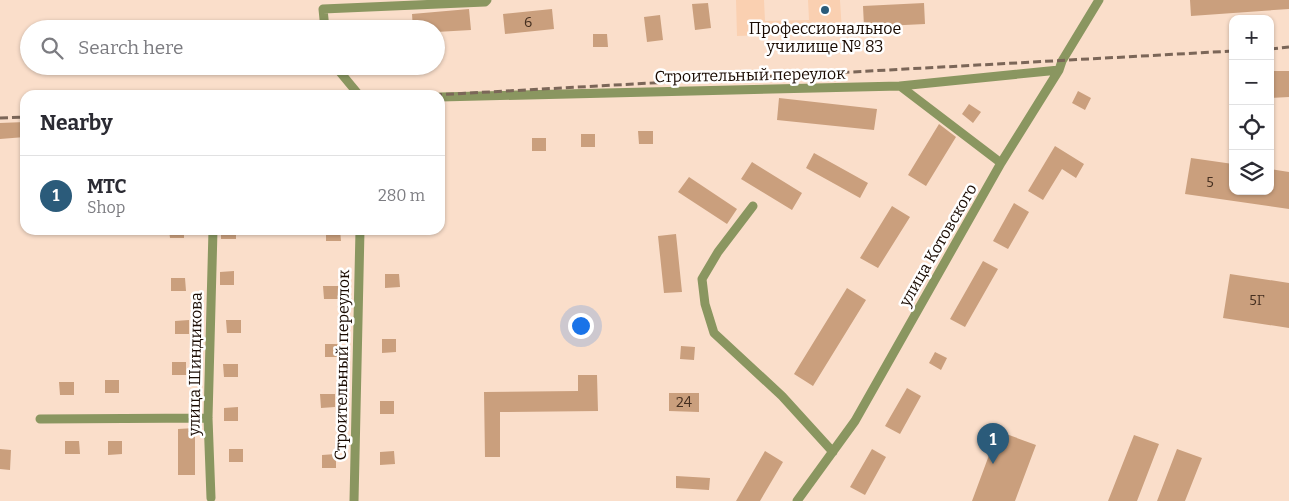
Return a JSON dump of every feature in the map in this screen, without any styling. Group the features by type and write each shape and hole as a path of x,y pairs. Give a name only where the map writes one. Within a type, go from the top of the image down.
{"street":[{"path":"324,20 323,10 485,2 487,0"},
{"name":"улица Котовского","path":"797,501 855,421 1001,163 1100,0"},
{"name":"Строительный переулок","path":"445,97 900,86 1059,70"},
{"path":"342,75 355,90"},
{"path":"900,86 1001,163"},
{"path":"753,206 718,252 702,279 704,304 714,333 782,396 833,452"},
{"name":"улица Шиндикова","path":"211,498 208,418 213,235"},
{"name":"Строительный переулок","path":"354,501 360,235"},
{"path":"40,420 208,418"}],"shaded area":[{"name":"Профессиональное училище № 83","path":"736,0 764,0 765,21 809,20 808,0 840,0 842,32 737,36"}],"building":[{"path":"1190,0 1289,0 1289,9 1191,16"},
{"path":"708,3 711,28 695,30 692,4"},
{"path":"924,3 925,24 864,27 863,6"},
{"path":"469,9 471,30 445,31 445,20 412,20 412,14"},
{"path":"552,9 554,29 505,34 503,14"},
{"path":"660,15 663,40 647,42 644,17"},
{"path":"593,34 607,34 608,47 593,47"},
{"path":"1274,71 1289,71 1289,97 1274,98"},
{"path":"1078,91 1091,98 1085,110 1072,103"},
{"path":"779,98 877,109 874,130 777,120"},
{"path":"969,104 981,112 973,123 962,114"},
{"path":"20,122 20,137 0,139 0,123"},
{"path":"939,124 956,137 926,186 908,175"},
{"path":"638,131 653,131 653,144 639,144"},
{"path":"581,134 595,134 595,147 581,147"},
{"path":"532,138 546,138 546,151 532,151"},
{"path":"1055,146 1084,164 1076,178 1062,169 1043,200 1028,191"},
{"path":"814,153 868,183 860,198 806,168"},
{"path":"1191,158 1229,163 1229,195 1274,195 1274,170 1289,172 1289,209 1185,194"},
{"path":"752,162 802,193 792,210 741,179"},
{"path":"689,177 737,209 727,224 678,192"},
{"path":"1014,203 1029,212 1008,249 993,241"},
{"path":"892,206 910,217 878,268 860,258"},
{"path":"676,234 682,292 664,293 658,236"},
{"path":"170,235 184,235 184,238 170,238"},
{"path":"221,235 236,235 236,239 221,239"},
{"path":"326,235 340,235 341,241 326,241"},
{"path":"983,261 998,269 965,327 950,319"},
{"path":"234,271 234,285 220,285 220,272"},
{"path":"385,274 399,274 400,287 385,288"},
{"path":"1230,274 1289,283 1289,328 1223,318"},
{"path":"171,278 185,278 186,291 171,291"},
{"path":"323,286 338,286 338,299 324,299"},
{"path":"847,288 866,300 813,386 794,374"},
{"path":"189,320 189,334 175,334 175,321"},
{"path":"226,320 241,320 241,333 227,333"},
{"path":"382,339 396,339 396,352 382,353"},
{"path":"325,344 339,344 340,357 325,357"},
{"path":"681,346 695,347 694,360 680,359"},
{"path":"935,352 947,358 941,370 929,363"},
{"path":"172,362 186,362 186,375 172,375"},
{"path":"223,364 238,364 238,377 224,377"},
{"path":"578,375 597,375 598,411 500,412 500,457 485,457 484,392 578,391"},
{"path":"105,380 119,380 119,393 105,393"},
{"path":"59,382 74,382 74,395 60,395"},
{"path":"907,388 921,396 900,434 885,426"},
{"path":"669,393 699,393 699,412 669,411"},
{"path":"320,394 335,394 335,407 321,408"},
{"path":"380,401 394,401 394,414 380,414"},
{"path":"238,407 238,421 224,421 224,408"},
{"path":"195,428 195,475 178,475 178,429"},
{"path":"998,431 1036,445 1015,501 972,501"},
{"path":"1134,435 1159,444 1137,501 1108,501"},
{"path":"65,441 79,441 80,454 65,454"},
{"path":"108,441 122,441 122,454 108,455"},
{"path":"0,449 11,450 10,470 0,469"},
{"path":"229,449 243,449 243,462 229,462"},
{"path":"872,449 886,457 865,495 850,487"},
{"path":"1177,449 1202,458 1185,501 1157,501"},
{"path":"394,451 395,464 380,465 380,452"},
{"path":"765,451 783,462 760,501 736,501"},
{"path":"336,454 336,468 322,468 322,455"},
{"path":"676,476 710,478 709,490 676,488"}],"railway":[{"path":"1274,49 1289,47"},
{"path":"445,94 1229,51"},
{"path":"0,118 20,117"}],"place":[{"name":"Профессиональное училище № 83","path":"825,10"},
{"name":"МТС","path":"993,464"}]}
